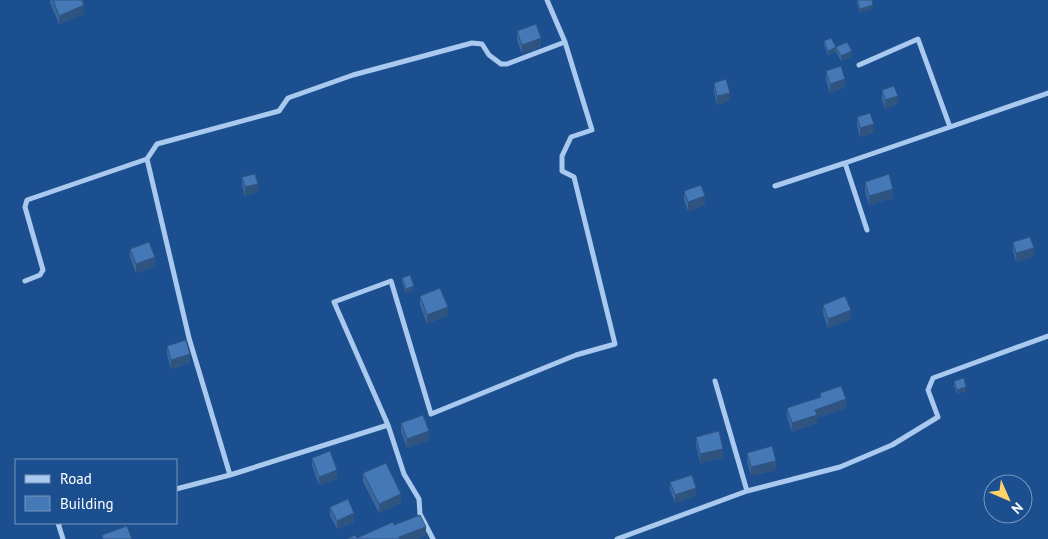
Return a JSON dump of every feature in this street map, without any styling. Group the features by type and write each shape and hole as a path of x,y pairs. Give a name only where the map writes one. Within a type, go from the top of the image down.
{"street":[{"path":"433,539 420,514 419,499 404,474 388,425 334,302 391,281 431,414 576,355 616,344 574,177 562,172 562,156 571,138 592,130 565,42 548,0"},
{"path":"859,65 918,39 950,127"},
{"path":"25,281 40,274 43,270 25,207 27,200 146,160 157,144 278,112 288,98 372,70 472,43 482,44 489,55 495,60 501,64 507,64 565,42"},
{"path":"775,186 1048,93"},
{"path":"146,160 189,338 230,475"},
{"path":"845,163 868,230"},
{"path":"616,539 747,491 840,467 892,445 938,417 928,390 933,378 1048,336"},
{"path":"715,381 747,491"},
{"path":"178,488 230,475 388,425"},
{"path":"58,524 64,539"}],"building":[{"path":"53,0 82,0 84,5 59,16"},
{"path":"857,0 872,0 873,5 860,9"},
{"path":"536,24 541,38 522,45 517,31"},
{"path":"831,38 836,47 828,51 824,41"},
{"path":"847,42 852,51 841,56 836,47"},
{"path":"841,66 845,79 830,84 826,71"},
{"path":"726,79 730,93 717,96 714,83"},
{"path":"894,86 898,96 885,100 882,90"},
{"path":"870,113 874,124 860,128 857,117"},
{"path":"255,174 258,184 245,187 242,177"},
{"path":"889,174 893,189 869,196 865,182"},
{"path":"701,185 705,196 688,202 684,191"},
{"path":"1030,237 1034,248 1016,253 1013,242"},
{"path":"149,242 155,257 136,264 130,249"},
{"path":"410,275 414,286 406,289 402,278"},
{"path":"440,288 448,307 427,315 420,296"},
{"path":"845,296 851,310 828,319 823,305"},
{"path":"186,340 190,354 171,360 167,346"},
{"path":"964,378 966,387 957,390 954,381"},
{"path":"841,386 846,399 815,410 817,415 792,423 787,408 821,397 820,393"},
{"path":"423,415 429,431 407,439 401,423"},
{"path":"719,431 723,449 700,454 696,437"},
{"path":"772,446 776,461 751,467 747,453"},
{"path":"330,451 337,470 319,477 312,458"},
{"path":"386,463 401,494 379,504 363,473"},
{"path":"692,475 696,488 675,495 670,482"},
{"path":"348,499 354,513 337,521 330,507"},
{"path":"420,515 426,527 399,537 400,539 347,539 355,535 357,538 393,522 394,525"},
{"path":"127,526 132,539 103,539 102,535"}]}
